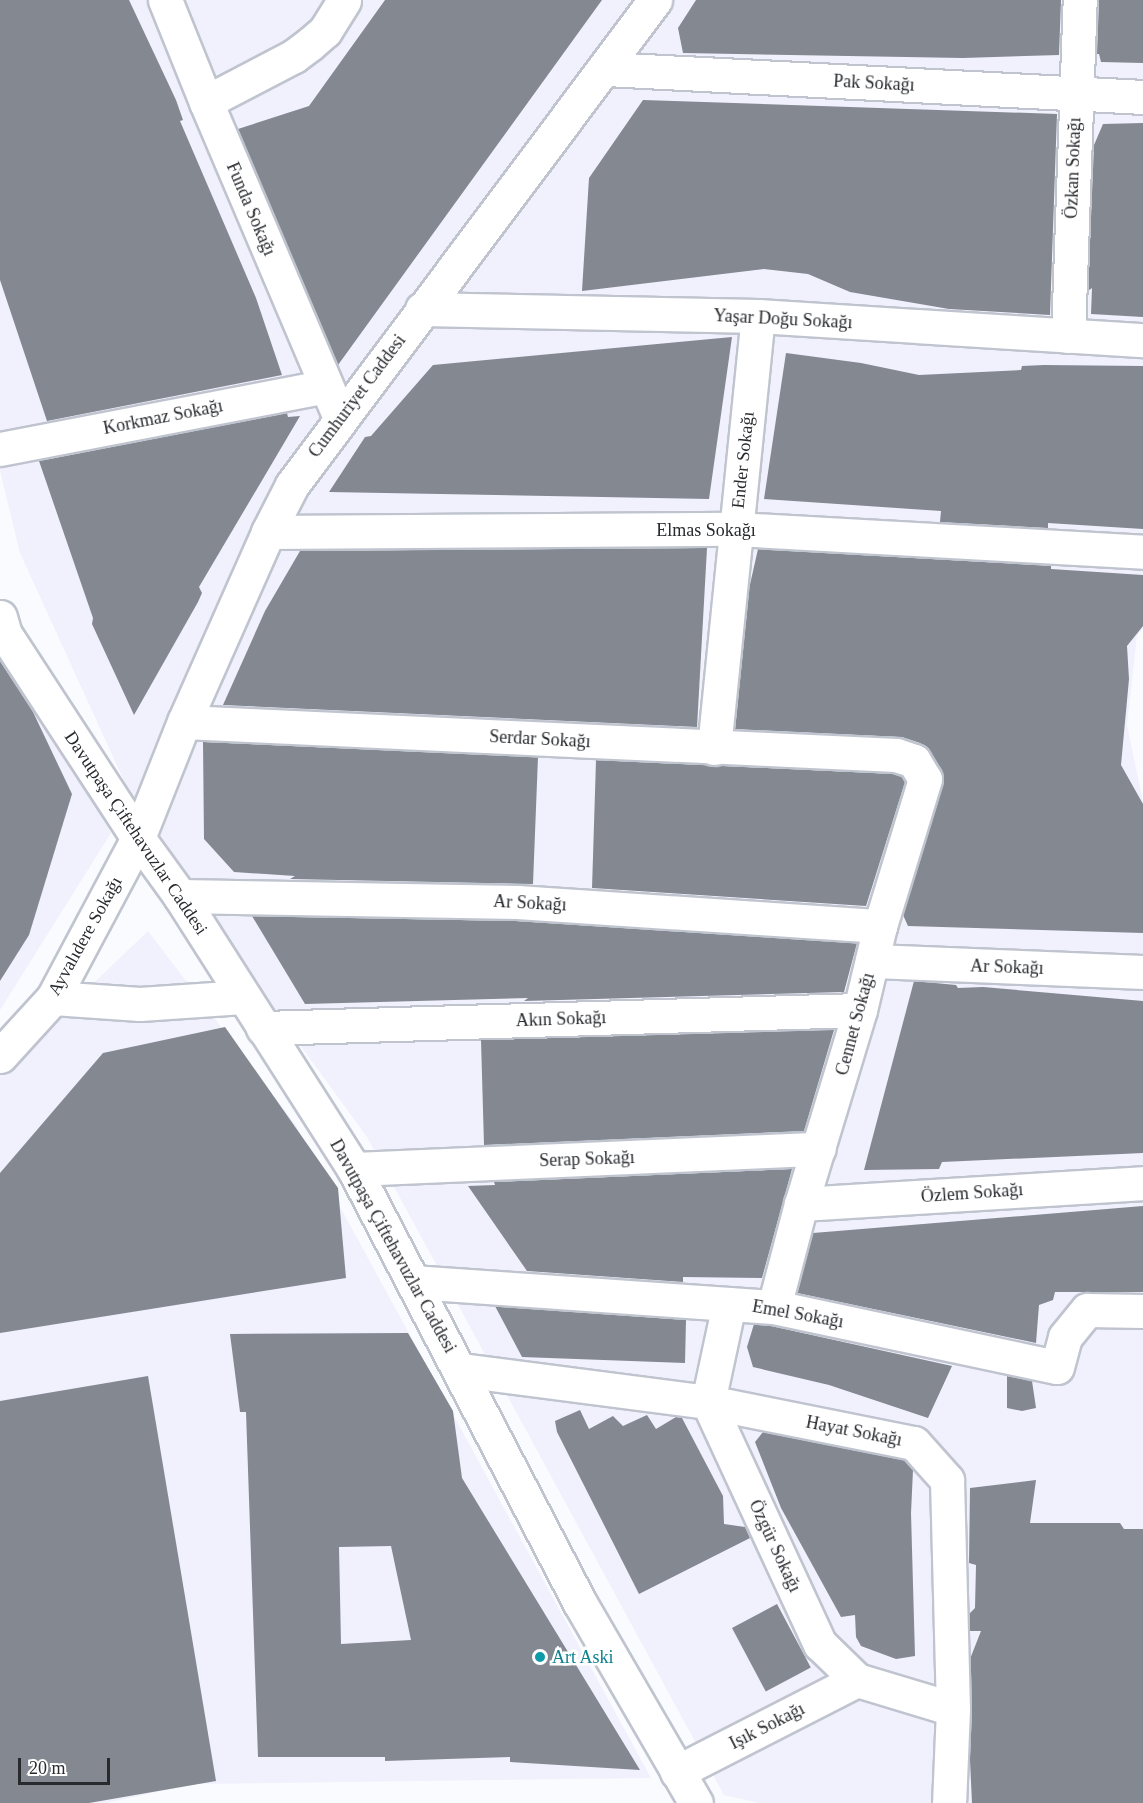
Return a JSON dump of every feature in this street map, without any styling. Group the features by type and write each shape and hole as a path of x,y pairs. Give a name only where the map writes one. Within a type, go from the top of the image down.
{"street":[{"name":"Funda Sokağı","path":"165,0 340,418"},
{"path":"206,102 302,50 325,31 344,0"},
{"name":"Cumhuriyet Caddesi","path":"138,838 184,722 268,532 292,485 422,309 606,69 655,0"},
{"name":"Özkan Sokağı","path":"1068,336 1080,0"},
{"name":"Pak Sokağı","path":"606,69 1143,97"},
{"name":"Yaşar Doğu Sokağı","path":"422,309 758,316 1143,340"},
{"name":"Ender Sokağı","path":"714,748 758,316"},
{"name":"Korkmaz Sokağı","path":"0,449 326,386"},
{"name":"Elmas Sokağı","path":"268,532 736,529 1143,552"},
{"name":"Davutpaşa Çiftehavuzlar Caddesi","path":"0,617 5,634 138,838 180,896 243,998 354,1168 461,1370 580,1603 696,1803"},
{"name":"Serdar Sokağı","path":"184,722 896,755"},
{"name":"Cennet Sokağı","path":"774,1307 801,1204 860,1010 880,926 925,779 914,761 896,755"},
{"name":"Ayvalıdere Sokağı","path":"0,1056 52,998 138,838"},
{"name":"Ar Sokağı","path":"180,896 517,902 880,926"},
{"name":"Ar Sokağı","path":"872,961 1143,972"},
{"path":"52,998 140,1004 243,998"},
{"name":"Akın Sokağı","path":"263,1028 860,1010"},
{"name":"Serap Sokağı","path":"354,1168 819,1149"},
{"name":"Özlem Sokağı","path":"801,1204 1143,1183"},
{"name":"Emel Sokağı","path":"414,1282 774,1307 1057,1367 1065,1337 1087,1310 1143,1311"},
{"path":"708,1402 729,1304"},
{"name":"Hayat Sokağı","path":"461,1370 708,1402 914,1443 947,1480 953,1709 949,1803"},
{"name":"Özgür Sokağı","path":"708,1402 820,1644 857,1680 953,1709"},
{"name":"Işık Sokağı","path":"677,1772 857,1680"}],"shaded area":[{"path":"0,0 1143,0 1143,629 1137,635 1127,725 1143,802 1143,1803 759,1803 724,1795 367,1137 152,842 20,553 0,471"},
{"path":"0,637 111,833 0,1010"},
{"path":"148,931 295,1124 651,1778 193,1784 106,1803 0,1803 0,1073"}],"building":[{"path":"0,0 129,0 176,100 183,120 180,121 256,298 282,375 47,421 0,280"},
{"path":"385,0 602,0 338,365 238,129 309,106"},
{"path":"696,0 1061,0 1059,55 963,58 683,53 678,28"},
{"path":"1099,0 1143,0 1143,63 1101,62 1097,54"},
{"path":"643,100 1057,114 1050,315 949,309 850,292 808,274 764,269 582,291 589,178"},
{"path":"1143,123 1143,317 1091,314 1092,288 1088,291 1094,145 1103,124"},
{"path":"732,337 709,499 329,492 365,437 371,436 433,365"},
{"path":"786,353 861,363 919,375 1021,370 1022,366 1044,365 1143,366 1143,529 1048,523 1048,528 940,522 941,511 764,499"},
{"path":"287,413 288,417 300,416 199,587 202,593 198,602 134,715 92,624 93,618 39,461"},
{"path":"707,548 697,727 223,705 265,611 300,551"},
{"path":"758,549 1051,566 1051,569 1143,575 1143,626 1127,646 1129,679 1121,765 1143,804 1143,933 908,926 903,915 943,784 941,770 929,751 920,743 902,737 735,729 749,589"},
{"path":"0,661 33,712 72,794 29,935 0,981"},
{"path":"203,742 538,757 533,884 290,879 295,876 234,872 204,839"},
{"path":"596,760 893,774 902,777 905,782 866,906 592,888"},
{"path":"252,916 516,921 857,943 844,992 524,1001 528,998 305,1004"},
{"path":"914,981 956,985 958,988 983,987 1143,1001 1143,1153 942,1162 939,1169 864,1170"},
{"path":"225,1027 338,1188 346,1278 0,1333 0,1173 103,1053"},
{"path":"834,1030 804,1131 484,1145 481,1040"},
{"path":"792,1169 762,1278 683,1277 683,1282 527,1271 468,1186 495,1185 494,1182"},
{"path":"1143,1206 1143,1292 1055,1292 1053,1300 1039,1305 1036,1343 797,1293 813,1233"},
{"path":"495,1306 686,1320 685,1363 522,1357"},
{"path":"754,1324 952,1366 928,1418 829,1385 753,1367 747,1347"},
{"path":"408,1333 453,1411 462,1478 640,1770 510,1762 510,1757 385,1761 385,1757 258,1757 246,1412 240,1412 230,1334","holes":["391,1546 411,1640 341,1644 339,1547"]},
{"path":"148,1376 216,1781 89,1803 0,1803 0,1401"},
{"path":"1007,1376 1032,1381 1036,1408 1022,1411 1007,1408"},
{"path":"580,1410 589,1429 613,1416 623,1426 647,1415 656,1429 676,1417 682,1418 723,1496 724,1524 745,1527 750,1538 639,1594 557,1432 555,1421"},
{"path":"763,1432 904,1460 913,1470 911,1513 915,1656 896,1659 861,1646 856,1637 855,1615 841,1617 781,1508 755,1442"},
{"path":"1036,1480 1030,1523 1120,1523 1124,1529 1143,1529 1143,1803 972,1803 970,1659 981,1631 970,1631 969,1614 975,1608 976,1565 969,1563 970,1488"},
{"path":"777,1604 811,1668 766,1692 732,1628"}],"place":[{"name":"Art Aski","path":"540,1657"}]}
